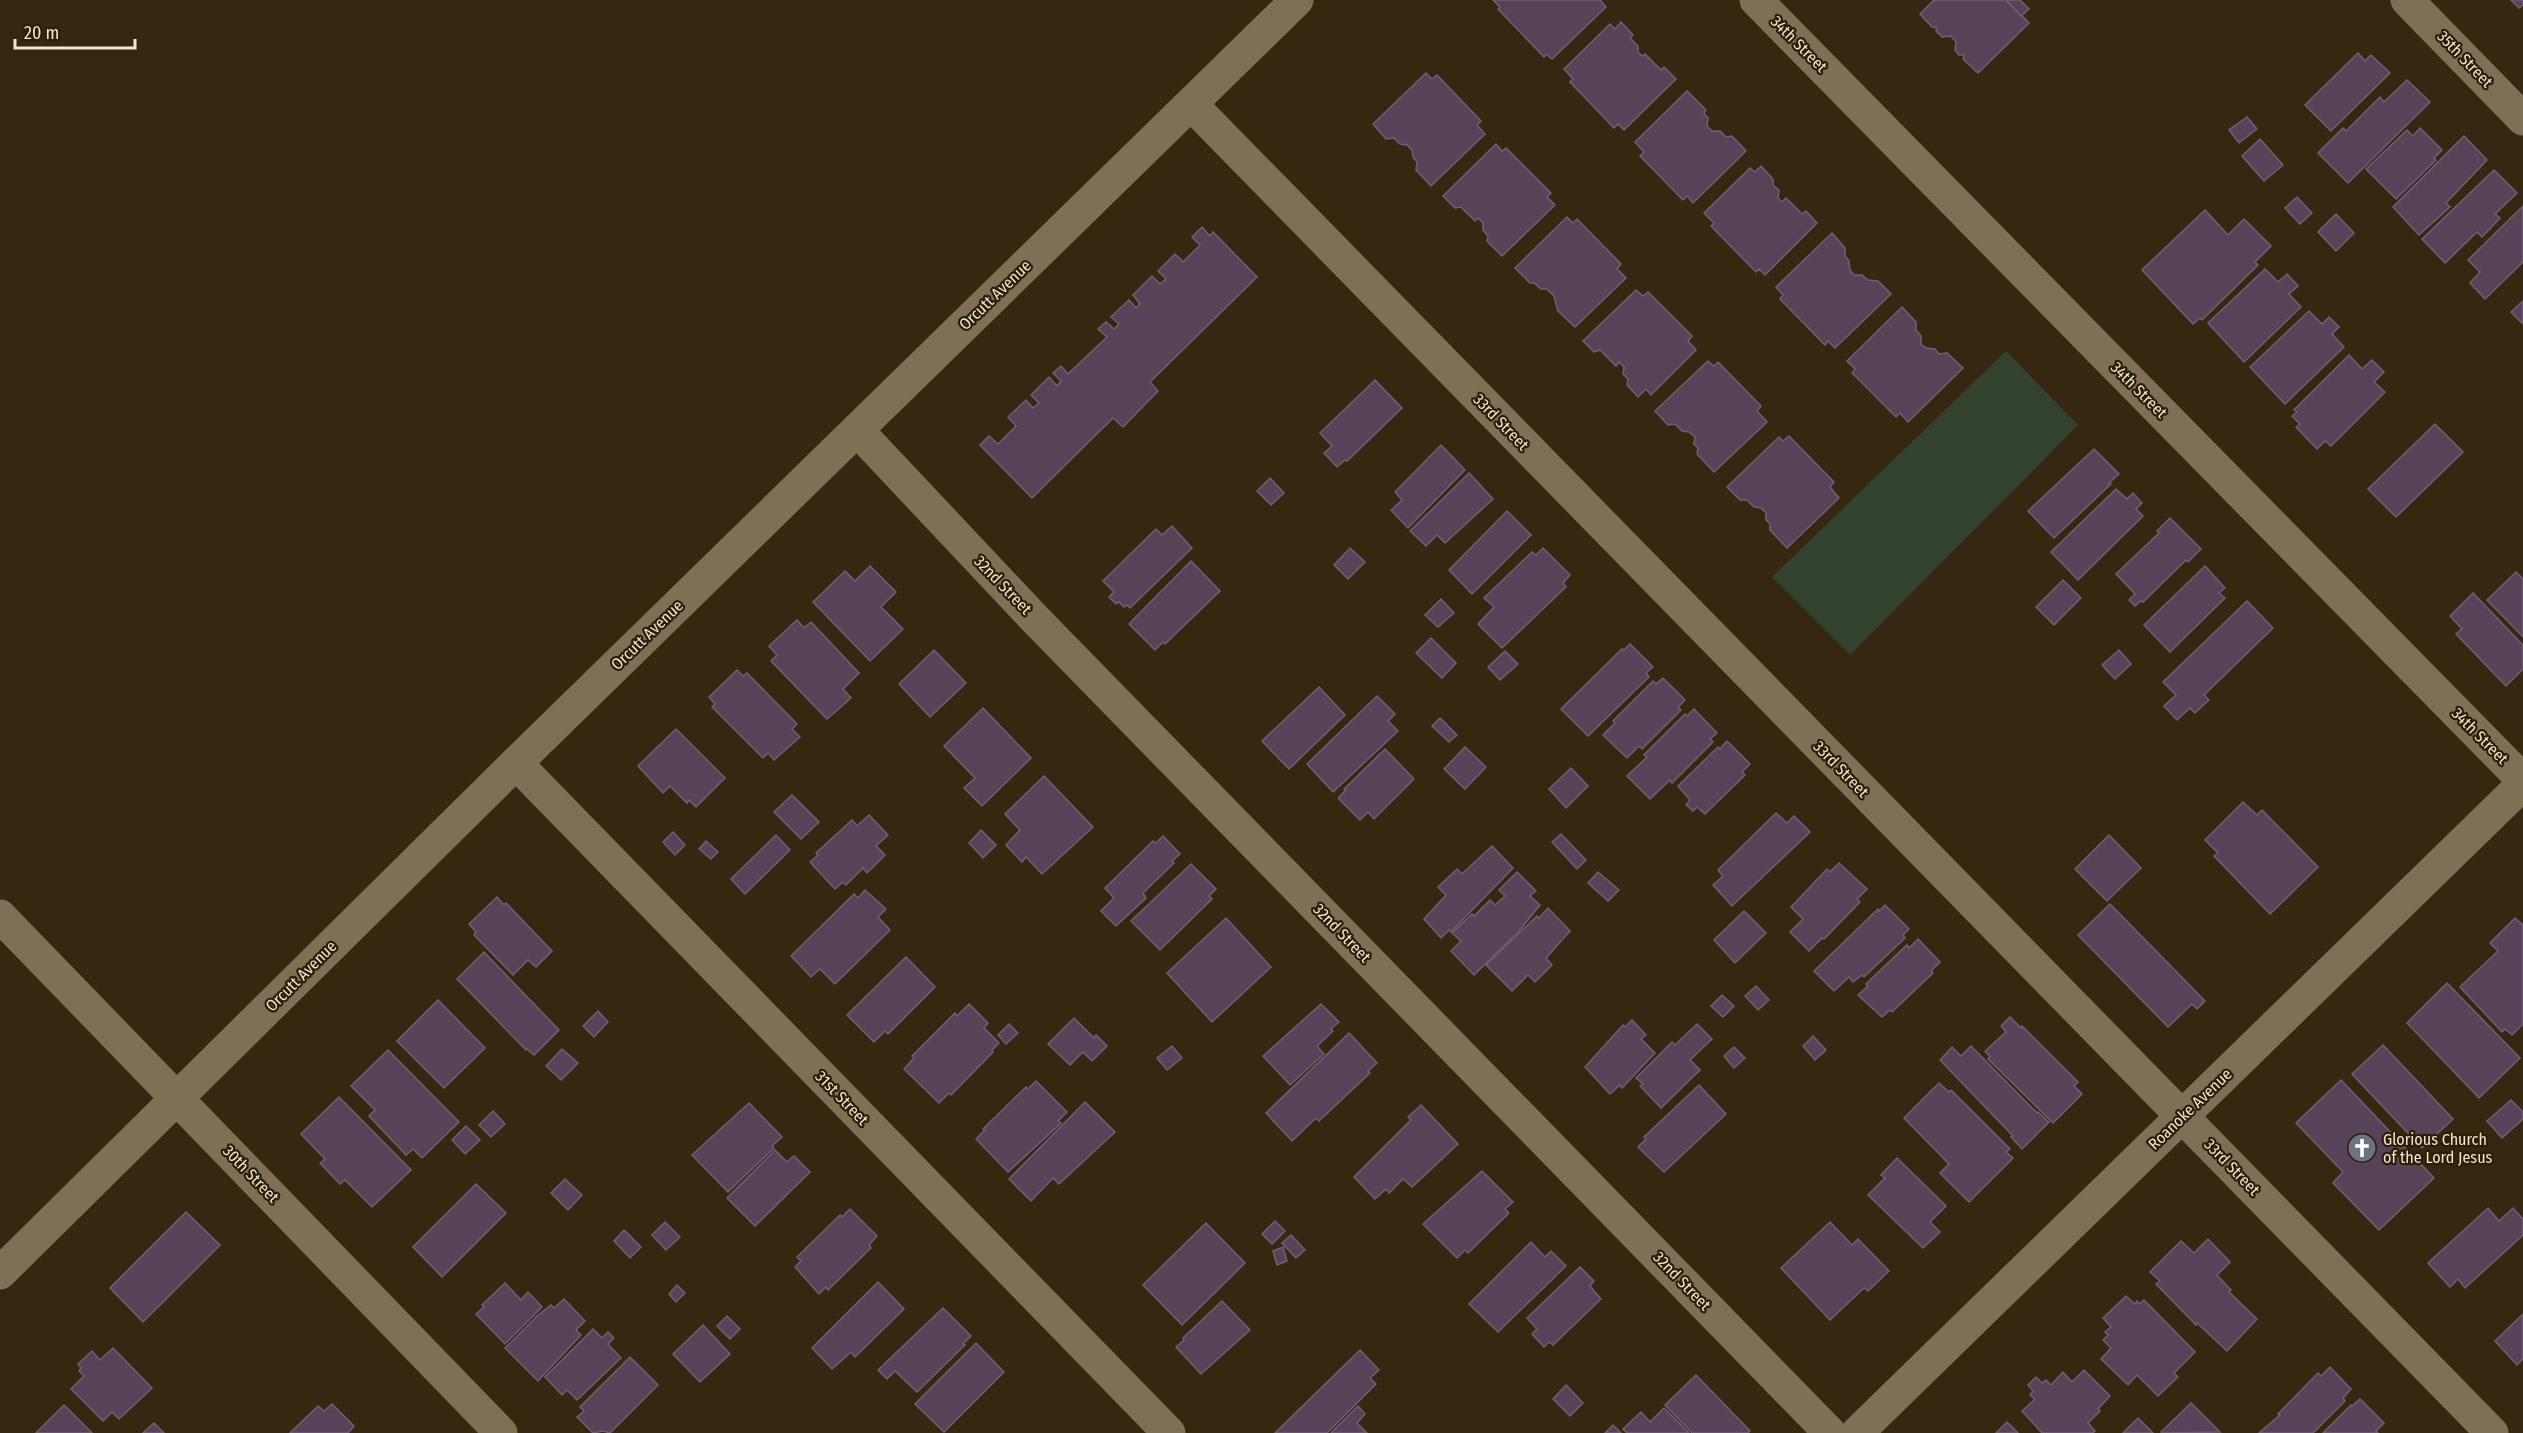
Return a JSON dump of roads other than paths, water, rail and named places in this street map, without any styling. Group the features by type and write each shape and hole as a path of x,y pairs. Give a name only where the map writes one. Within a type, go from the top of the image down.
{"street":[{"name":"Orcutt Avenue","path":"0,1273 516,763 1297,0"},
{"name":"34th Street","path":"1756,0 2523,782"},
{"name":"35th Street","path":"2407,0 2523,119"},
{"name":"33rd Street","path":"1191,104 2492,1433"},
{"name":"32nd Street","path":"857,430 1034,618 1830,1433"},
{"name":"31st Street","path":"516,763 1169,1433"},
{"name":"Roanoke Avenue","path":"1857,1433 2183,1117 2523,782"},
{"name":"30th Street","path":"0,916 501,1433"}],"place":[{"name":"Glorious Church of the Lord Jesus","path":"2362,1148"}]}
